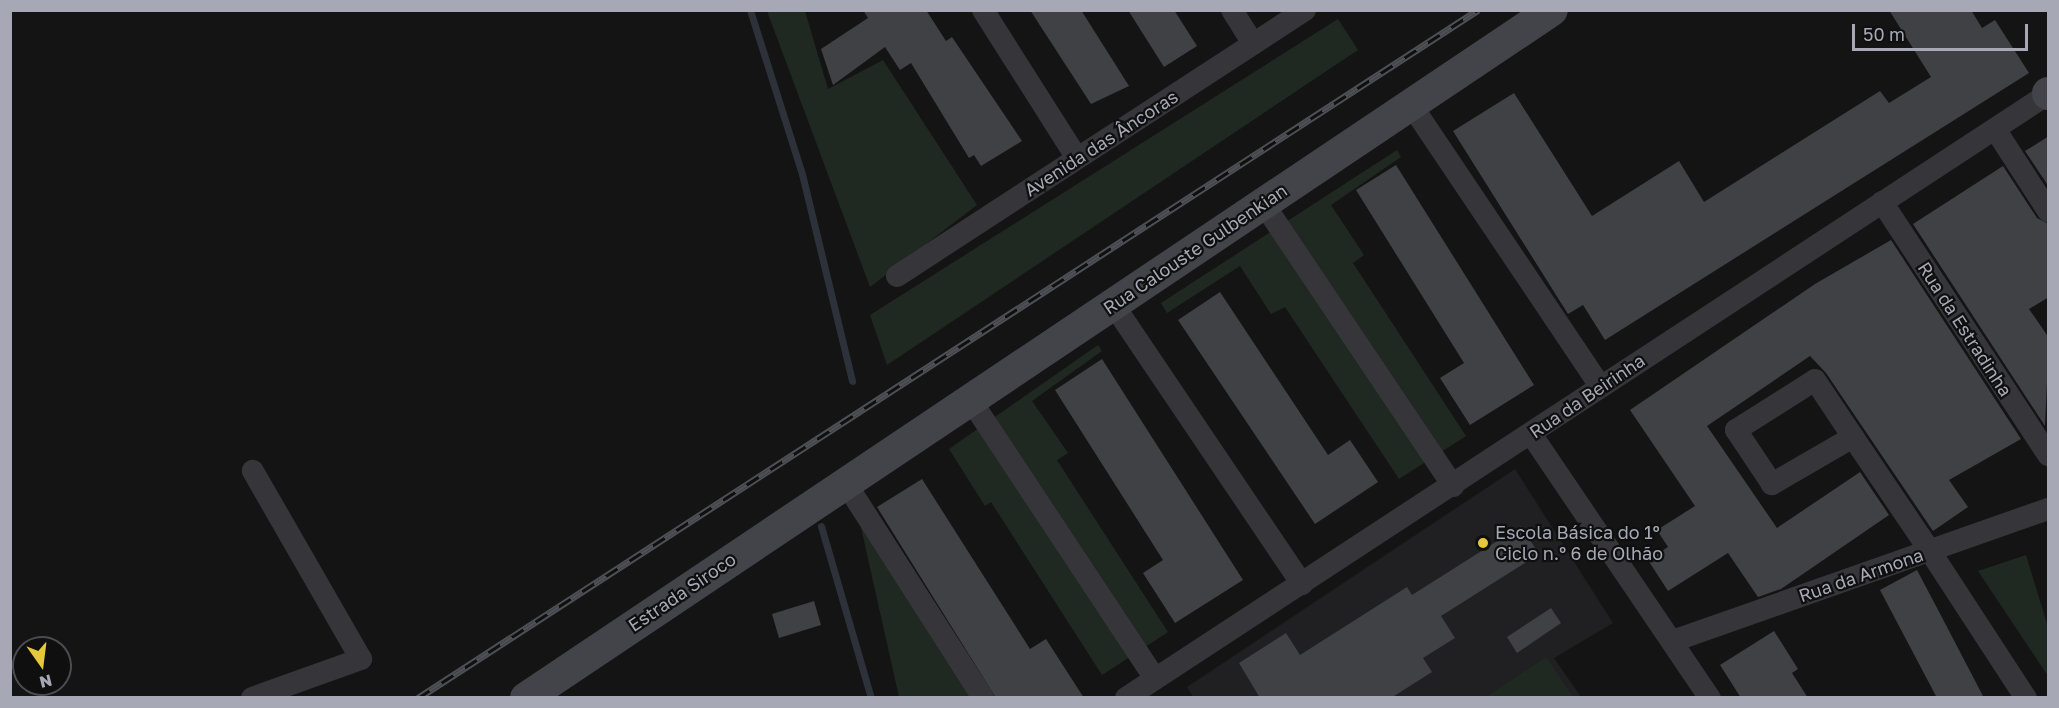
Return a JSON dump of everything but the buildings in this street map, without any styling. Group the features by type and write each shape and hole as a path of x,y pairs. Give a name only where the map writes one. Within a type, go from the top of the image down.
{"street":[{"path":"983,10 1077,158"},
{"path":"1232,10 1253,44"},
{"name":"Avenida das Âncoras","path":"897,276 1305,10"},
{"name":"Rua Calouste Gulbenkian","path":"842,484 1552,10"},
{"name":"Rua da Beirinha","path":"1126,698 1453,486 1600,386 2048,94"},
{"path":"1410,103 1600,386"},
{"path":"1995,129 2049,211"},
{"path":"1263,202 1453,486"},
{"name":"Rua da Estradinha","path":"1882,202 2049,455"},
{"path":"1113,304 1302,584"},
{"path":"1853,437 1772,484 1736,430 1815,381 1853,437 1930,551 2025,698"},
{"path":"970,399 1155,678"},
{"path":"1531,434 1710,698"},
{"path":"252,698 361,659 253,471"},
{"path":"842,484 983,698"},
{"name":"Estrada Siroco","path":"526,698 842,484"},
{"name":"Rua da Armona","path":"1673,641 2049,508"}],"shaded area":[{"path":"767,11 805,11 828,89 883,60 977,205 870,287"},
{"path":"1338,19 1358,50 887,365 870,315"},
{"path":"1397,150 1401,157 1331,205 1364,255 1353,263 1466,436 1399,479 1285,307 1271,314 1240,266 1167,313 1161,303"},
{"path":"1098,345 1102,351 1032,401 1068,453 1057,460 1168,632 1102,675 991,502 985,506 949,449"},
{"name":"Escola Básica do 1º Ciclo n.º 6 de Olhão","path":"1515,469 1613,623 1554,658 1581,697 1194,698 1187,687"},
{"path":"860,523 970,697 899,697"},
{"path":"2026,555 2048,627 2048,676 1978,571"},
{"path":"1546,657 1573,697 1486,697"}],"waterway":[{"path":"750,10 802,174 852,381"},
{"path":"821,526 871,698"}],"railway":[{"path":"418,698 1478,10"}],"place":[{"name":"Escola Básica do 1º Ciclo n.º 6 de Olhão","path":"1483,543"}]}
